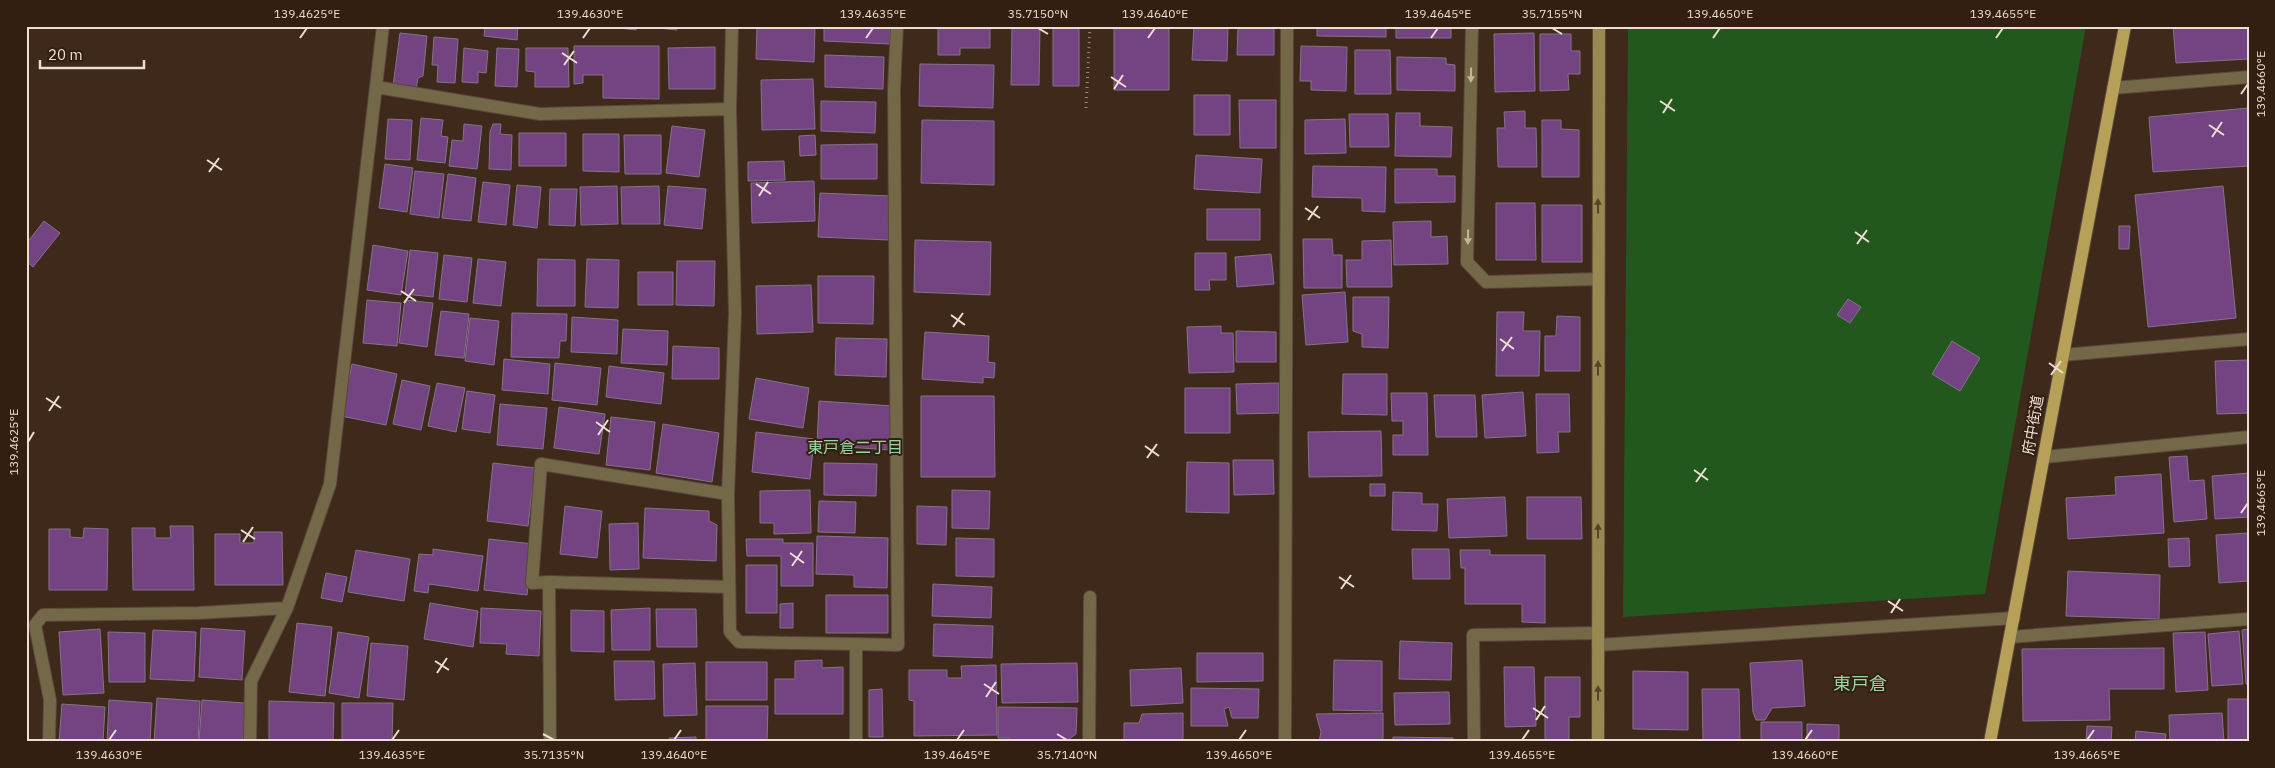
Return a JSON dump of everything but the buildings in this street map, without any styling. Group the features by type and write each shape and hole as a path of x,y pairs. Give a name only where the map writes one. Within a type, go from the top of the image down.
{"main road":[{"name":"府中街道","path":"1990,742 2125,26"}],"street":[{"path":"250,742 251,681 287,608 330,484 384,26"},
{"path":"732,26 730,109 735,313 728,494 730,632 739,642 898,644 894,89 897,26"},
{"path":"1285,742 1287,26"},
{"path":"1472,26 1467,262 1486,282 1597,280"},
{"path":"1598,742 1597,280 1599,26"},
{"path":"2113,88 2249,77"},
{"path":"376,87 540,114 730,109"},
{"path":"2062,355 2249,339"},
{"path":"2044,456 2249,437"},
{"path":"728,494 541,464 532,583 729,587"},
{"path":"549,582 550,742"},
{"path":"1089,742 1090,597"},
{"path":"49,742 50,700 35,625 43,615 198,613 287,608"},
{"path":"1474,742 1473,635 1598,639 2014,618"},
{"path":"2010,637 2249,619"},
{"path":"856,644 856,742"}],"path":[{"path":"1086,108 1090,26"}],"green space":[{"path":"1628,26 2086,26 1985,594 1623,617"}],"district":[{"name":"東戸倉二丁目","path":"855,447"},
{"name":"東戸倉","path":"1860,684"}]}
